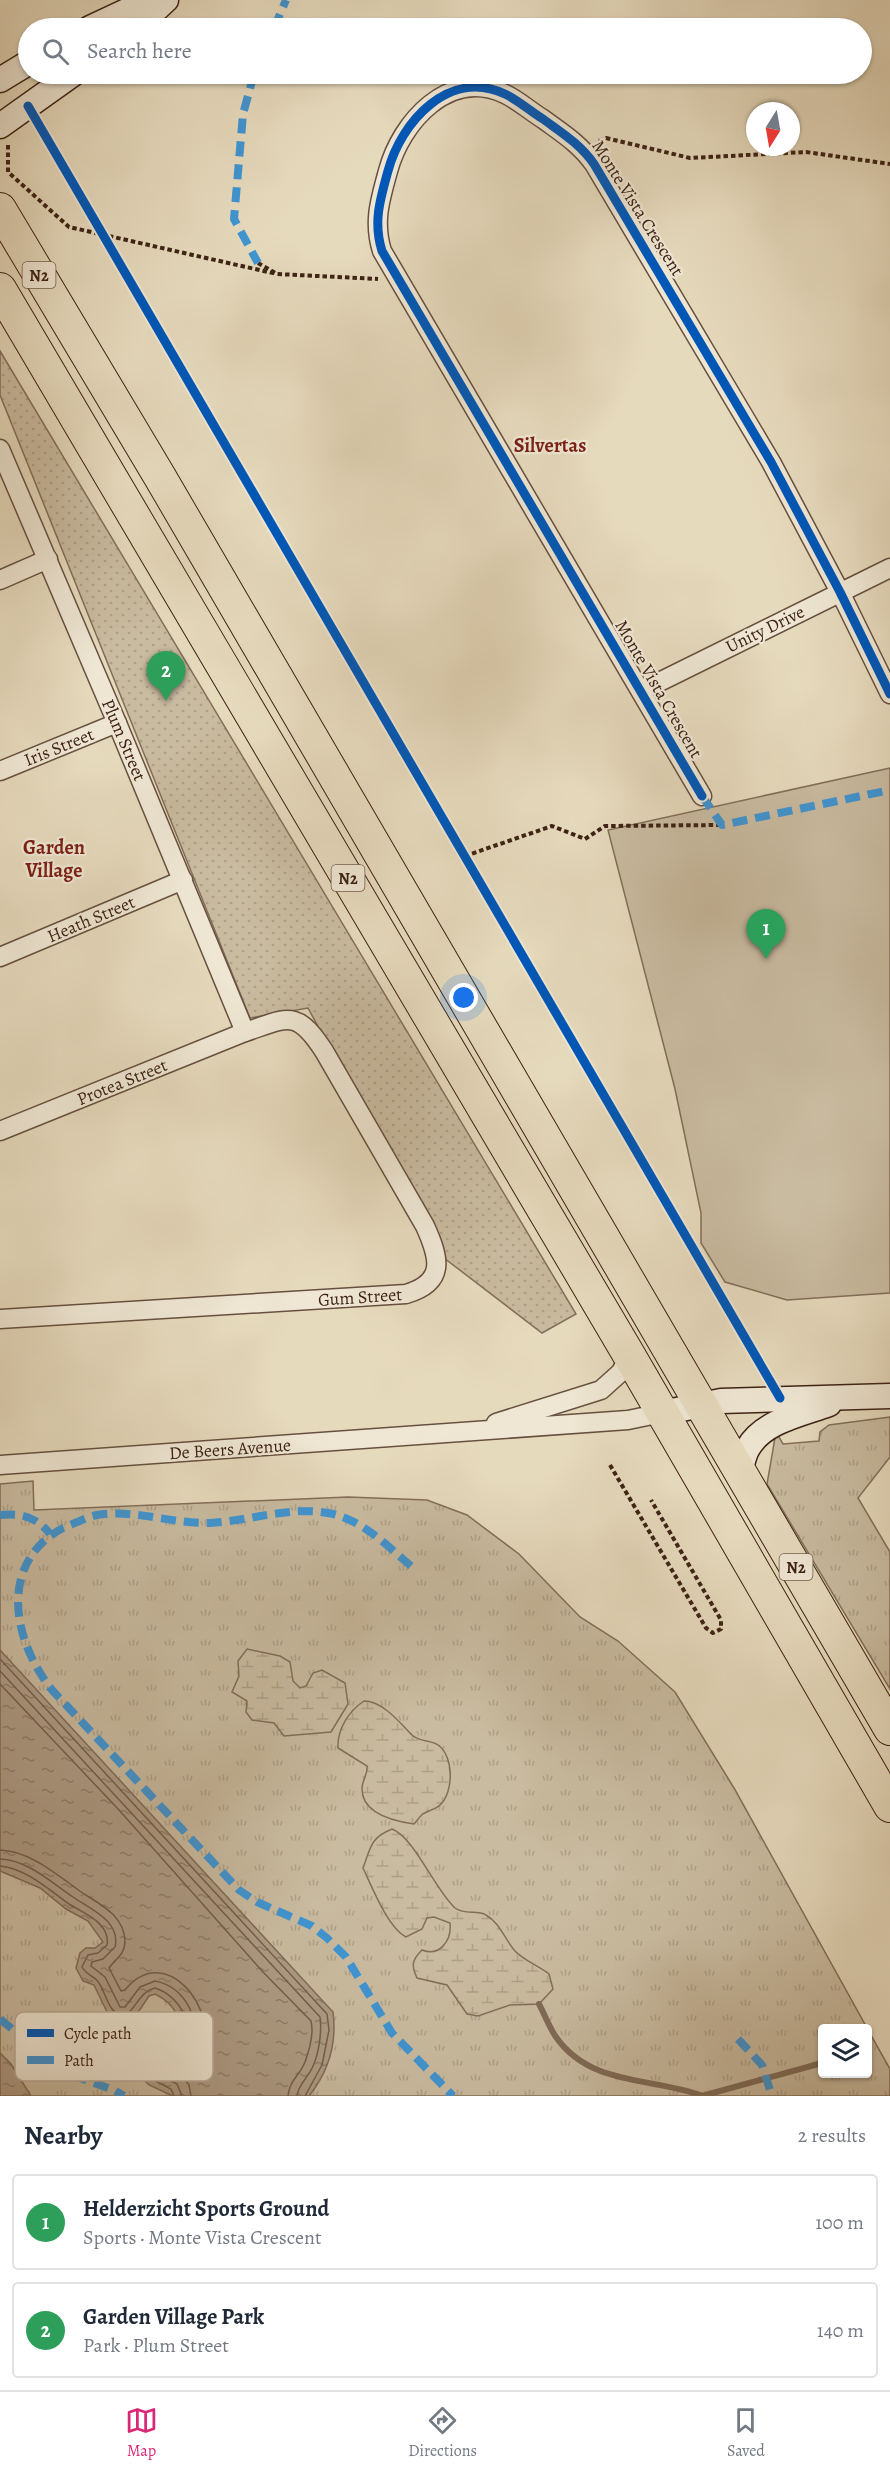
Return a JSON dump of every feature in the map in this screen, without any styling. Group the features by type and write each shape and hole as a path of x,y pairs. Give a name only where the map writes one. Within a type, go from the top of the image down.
{"highway":[{"name":"N2","path":"0,209 166,487 890,1730"},
{"name":"N2","path":"0,289 629,1355 890,1806"}],"street":[{"path":"111,18 150,0"},
{"path":"147,18 166,0"},
{"path":"0,80 18,69"},
{"path":"2,132 61,84"},
{"name":"Monte Vista Crescent","path":"702,796 382,251 377,234 380,197 396,146 404,131 441,97 464,88 481,88 503,93 581,146 604,180 760,444 840,592 890,694"},
{"name":"Plum Street","path":"2,457 48,559 245,1032"},
{"path":"0,580 48,559"},
{"name":"Unity Drive","path":"641,691 890,568"},
{"name":"Iris Street","path":"0,771 117,723"},
{"name":"Heath Street","path":"0,957 183,880"},
{"name":"Gum Street","path":"0,1319 388,1296 420,1290 429,1282 435,1273 437,1254 425,1227 311,1030 301,1023 287,1019 245,1032"},
{"name":"Protea Street","path":"0,1131 245,1032"},
{"name":"De Beers Avenue","path":"459,1433 601,1390 621,1372 629,1355"},
{"name":"De Beers Avenue","path":"0,1465 628,1420 721,1401 788,1397 846,1399 890,1396"},
{"name":"De Beers Avenue","path":"740,1470 748,1448 761,1432 773,1424 846,1399"}],"path":[{"path":"2,132 10,148 8,172 69,227 277,274 378,279 394,271"},
{"path":"581,146 606,138 690,158 806,152 890,164"},
{"path":"99,225 110,246"},
{"path":"258,263 277,274"},
{"path":"465,856 552,826 585,839 604,826 722,825"},
{"path":"459,846 471,866"},
{"path":"610,1465 706,1628 713,1633 717,1632 721,1629 721,1620 651,1500"}],"green space":[{"path":"0,351 576,1314 542,1333 444,1258 308,1008 250,1018 0,395"},
{"path":"890,768 890,1293 787,1300 725,1282 701,1243 701,1213 675,1089 608,830"},
{"path":"890,1417 890,1457 858,1498 890,1552 890,1689 767,1484 776,1432 783,1444 819,1441 820,1432 829,1425"},
{"path":"33,1481 34,1510 348,1497 427,1500 467,1515 519,1554 580,1617 618,1641 675,1692 734,1788 865,2024 818,2024 818,2078 872,2078 872,2037 890,2069 890,2096 0,2096 0,1484"},
{"path":"247,1649 280,1656 290,1662 293,1681 300,1688 306,1686 313,1673 322,1670 345,1683 348,1704 331,1732 284,1736 274,1723 252,1720 246,1712 247,1701 232,1692 239,1676 238,1661"},
{"path":"364,1701 384,1709 415,1737 438,1745 447,1757 450,1783 445,1799 438,1807 422,1815 414,1824 380,1815 367,1805 362,1789 367,1766 338,1748 345,1721"},
{"path":"392,1829 408,1842 447,1900 455,1908 463,1912 483,1913 491,1918 518,1954 549,1974 553,1989 539,2004 510,2005 478,2016 467,2014 447,1985 417,1978 413,1966 416,1957 422,1950 434,1951 443,1946 449,1936 450,1923 434,1917 427,1918 422,1929 406,1937 399,1932 387,1916 363,1868 375,1840"}],"water":[{"path":"0,1650 333,2012 334,2035 330,2056 322,2077 309,2096 173,2096 149,2085 145,2081 213,2081 213,2012 175,2012 168,2003 155,1994 149,1996 138,2012 107,2012 94,1985 83,1981 76,1968 80,1953 86,1948 95,1948 103,1942 88,1921 66,1909 40,1888 0,1871"},
{"path":"0,2053 15,2070 15,2081 22,2081 31,2096 0,2096"}],"waterway":[{"path":"539,2004 556,2037 570,2053 587,2065 605,2073 703,2096"},
{"path":"702,2096 818,2064"}],"marked path":[{"path":"278,18 286,0"},
{"path":"251,84 243,114 234,219 258,263"},
{"path":"702,796 722,825 890,790"},
{"path":"411,1566 363,1527 328,1513 299,1511 210,1523 140,1515 97,1515 63,1528 43,1542 29,1560 21,1580 18,1602 20,1624 27,1647 52,1690 239,1890 257,1902 312,1926 346,1957 392,2033 453,2096"},
{"path":"0,1515 28,1517 50,1534"},
{"path":"0,2019 15,2031"},
{"path":"738,2039 762,2065 772,2096"},
{"path":"89,2081 124,2096"}],"cycle path":[{"path":"702,796 382,251 378,230 380,201 394,153 416,118 430,104 447,94 465,88 484,88 505,94 570,139 594,164 771,462 840,592 890,694"},
{"path":"28,106 780,1398"}],"place":[{"name":"Garden Village Park","path":"166,701"},
{"name":"Helderzicht Sports Ground","path":"766,959"}],"district":[{"name":"Silvertas","path":"550,445"},
{"name":"Garden Village","path":"54,858"}]}
